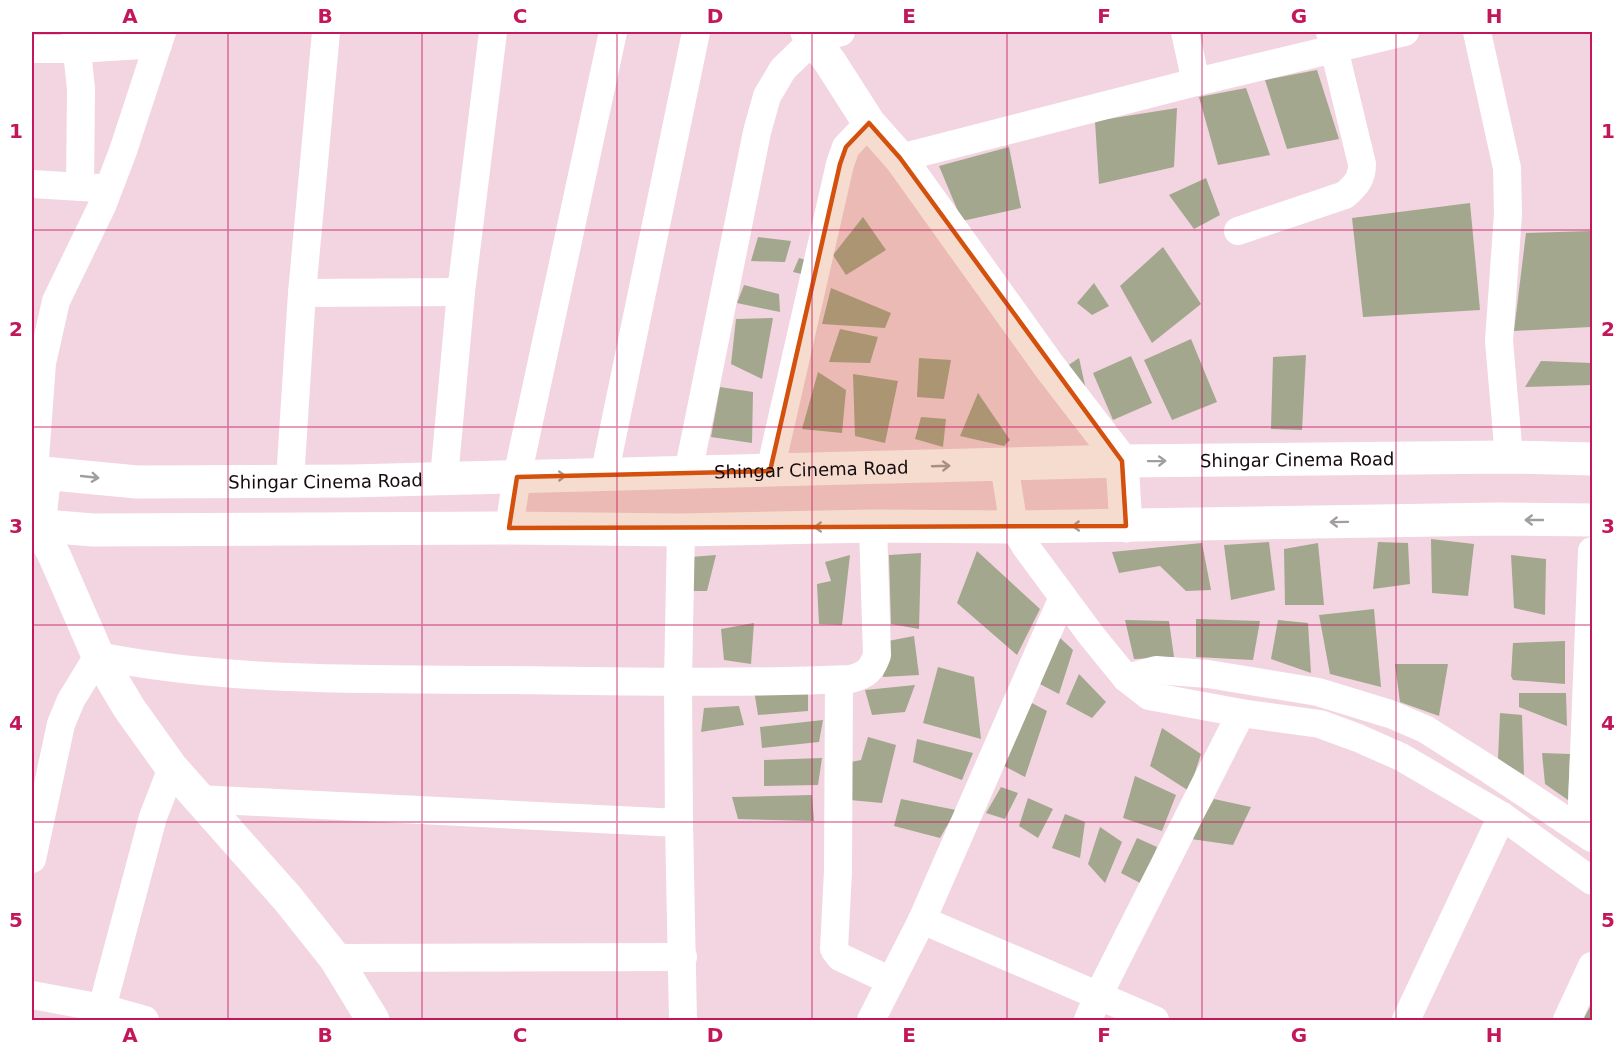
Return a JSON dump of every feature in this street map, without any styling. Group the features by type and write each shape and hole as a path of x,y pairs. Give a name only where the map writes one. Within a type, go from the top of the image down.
{"street":[{"path":"290,480 302,293 326,32"},
{"path":"444,478 461,292 493,32"},
{"path":"508,528 516,477 613,32"},
{"path":"604,476 696,32"},
{"path":"1185,32 1196,82"},
{"path":"900,158 1196,82 1332,40 1405,32"},
{"path":"1477,32 1507,168 1508,214 1498,340 1509,457"},
{"path":"32,50 77,40 160,38 123,151 108,189 56,300 42,363 34,534 55,557 92,665 129,708 167,780 294,934 349,1020"},
{"path":"77,40 81,89 80,187"},
{"path":"1238,231 1345,195 1356,186 1362,177 1362,164 1332,40"},
{"path":"688,473 757,132 768,96 809,44 830,62 858,134 900,158 1049,366 1122,461 1126,526"},
{"path":"770,471 833,188 858,134"},
{"path":"32,184 108,189"},
{"path":"302,293 461,292"},
{"name":"Shingar Cinema Road","path":"37,472 137,482 604,476 1122,461 1509,457 1593,459"},
{"path":"1004,464 1014,527 1026,547 1126,678 1149,696 1241,713 1320,724 1358,738 1401,757 1502,816 1593,881"},
{"path":"34,534 93,530 508,528 681,530 873,526 1126,526 1499,519 1593,520"},
{"path":"92,665 140,664 277,676 678,681 851,679 864,675 873,667 877,656 873,526"},
{"path":"681,530 678,681 683,1020"},
{"path":"1587,834 1593,551"},
{"path":"871,1020 922,920 1063,597"},
{"path":"32,859 38,795 70,700 92,665"},
{"path":"1126,678 1156,670 1208,674 1318,692 1390,714 1425,729 1587,834"},
{"path":"839,680 838,871 834,949 840,957 891,981"},
{"path":"1093,1008 1241,713"},
{"path":"167,780 198,799 288,899 335,958 373,1020"},
{"path":"102,1008 153,817 167,780"},
{"path":"198,799 679,823"},
{"path":"1406,1020 1502,816"},
{"path":"922,920 1093,1008 1155,1020"},
{"path":"335,958 683,957"},
{"path":"1567,1020 1593,966"},
{"path":"32,995 102,1008 145,1020"}],"highlighted area":[{"path":"869,123 900,158 1122,461 1126,526 509,528 517,477 770,471 840,164 846,147"}],"building":[{"path":"1317,70 1339,139 1287,149 1265,80"},
{"path":"1246,88 1270,155 1218,165 1199,97"},
{"path":"1177,108 1174,167 1099,184 1095,121"},
{"path":"1009,147 1021,208 962,221 939,166"},
{"path":"1206,178 1220,215 1194,229 1169,195"},
{"path":"1470,203 1480,310 1363,317 1352,218"},
{"path":"863,217 886,250 846,275 833,255"},
{"path":"1591,231 1590,327 1514,331 1526,233"},
{"path":"758,237 791,241 785,262 751,261"},
{"path":"1163,247 1201,304 1152,343 1120,286"},
{"path":"799,258 809,261 806,275 793,272"},
{"path":"1094,283 1109,306 1092,315 1077,303"},
{"path":"744,285 779,294 780,312 737,303"},
{"path":"831,288 891,313 885,328 822,324"},
{"path":"773,318 762,379 731,364 736,319"},
{"path":"840,329 878,337 870,363 829,362"},
{"path":"1191,339 1217,402 1172,420 1144,360"},
{"path":"1306,355 1302,430 1271,429 1273,357"},
{"path":"1131,356 1152,403 1113,420 1093,373"},
{"path":"919,358 951,360 944,399 917,397"},
{"path":"1079,358 1086,390 1064,368"},
{"path":"1541,361 1592,363 1592,385 1525,387"},
{"path":"818,372 846,390 842,433 802,429"},
{"path":"853,374 898,381 885,443 855,436"},
{"path":"720,387 753,392 752,443 711,437"},
{"path":"978,393 1010,440 1004,446 960,436"},
{"path":"921,417 946,419 943,447 915,439"},
{"path":"1431,539 1474,544 1468,596 1432,593"},
{"path":"1269,542 1275,590 1231,600 1224,545"},
{"path":"1378,542 1408,543 1410,584 1373,589"},
{"path":"1202,543 1211,590 1186,591 1160,566 1119,573 1112,552"},
{"path":"1318,543 1324,605 1285,605 1284,549"},
{"path":"977,551 1040,609 1017,655 957,603"},
{"path":"921,553 919,629 891,624 889,555"},
{"path":"716,555 707,591 690,591 691,557"},
{"path":"850,555 842,625 819,624 817,584 831,581 825,562"},
{"path":"1511,555 1546,559 1545,615 1514,608"},
{"path":"1374,609 1381,687 1330,674 1319,615"},
{"path":"1196,619 1260,621 1253,660 1196,657"},
{"path":"1125,620 1169,621 1174,657 1134,659"},
{"path":"1278,620 1308,623 1311,673 1271,659"},
{"path":"754,623 751,664 724,660 721,629"},
{"path":"914,636 919,675 883,677 888,641"},
{"path":"1059,637 1073,650 1059,694 1038,683"},
{"path":"1565,641 1565,684 1513,680 1511,676 1513,643"},
{"path":"1395,664 1448,664 1439,716 1400,702"},
{"path":"938,667 974,677 981,739 923,723"},
{"path":"1079,674 1106,702 1092,718 1066,704"},
{"path":"915,685 905,712 872,715 865,690"},
{"path":"754,690 808,691 808,711 758,715"},
{"path":"1519,693 1566,693 1567,726 1519,707"},
{"path":"1028,701 1047,711 1025,777 1004,766"},
{"path":"739,706 744,725 701,732 704,708"},
{"path":"1500,713 1522,715 1524,775 1498,759"},
{"path":"823,720 819,742 762,748 760,727"},
{"path":"1162,728 1201,754 1189,791 1150,766"},
{"path":"868,737 896,745 882,803 850,800 846,763 861,760"},
{"path":"917,739 973,753 962,780 913,762"},
{"path":"1542,753 1570,754 1568,800 1545,784"},
{"path":"822,758 818,785 764,786 764,760"},
{"path":"1135,776 1176,795 1162,831 1123,818"},
{"path":"1001,787 1018,793 1005,819 986,813"},
{"path":"812,795 814,821 738,819 732,797"},
{"path":"1028,798 1053,809 1038,838 1019,826"},
{"path":"901,799 956,810 940,838 894,826"},
{"path":"1214,799 1251,807 1233,845 1191,839"},
{"path":"1065,814 1085,822 1080,858 1052,848"},
{"path":"1100,827 1122,842 1105,883 1088,864"},
{"path":"1137,838 1157,847 1144,885 1121,873"},
{"path":"1591,1005 1592,1020 1583,1020"}]}
